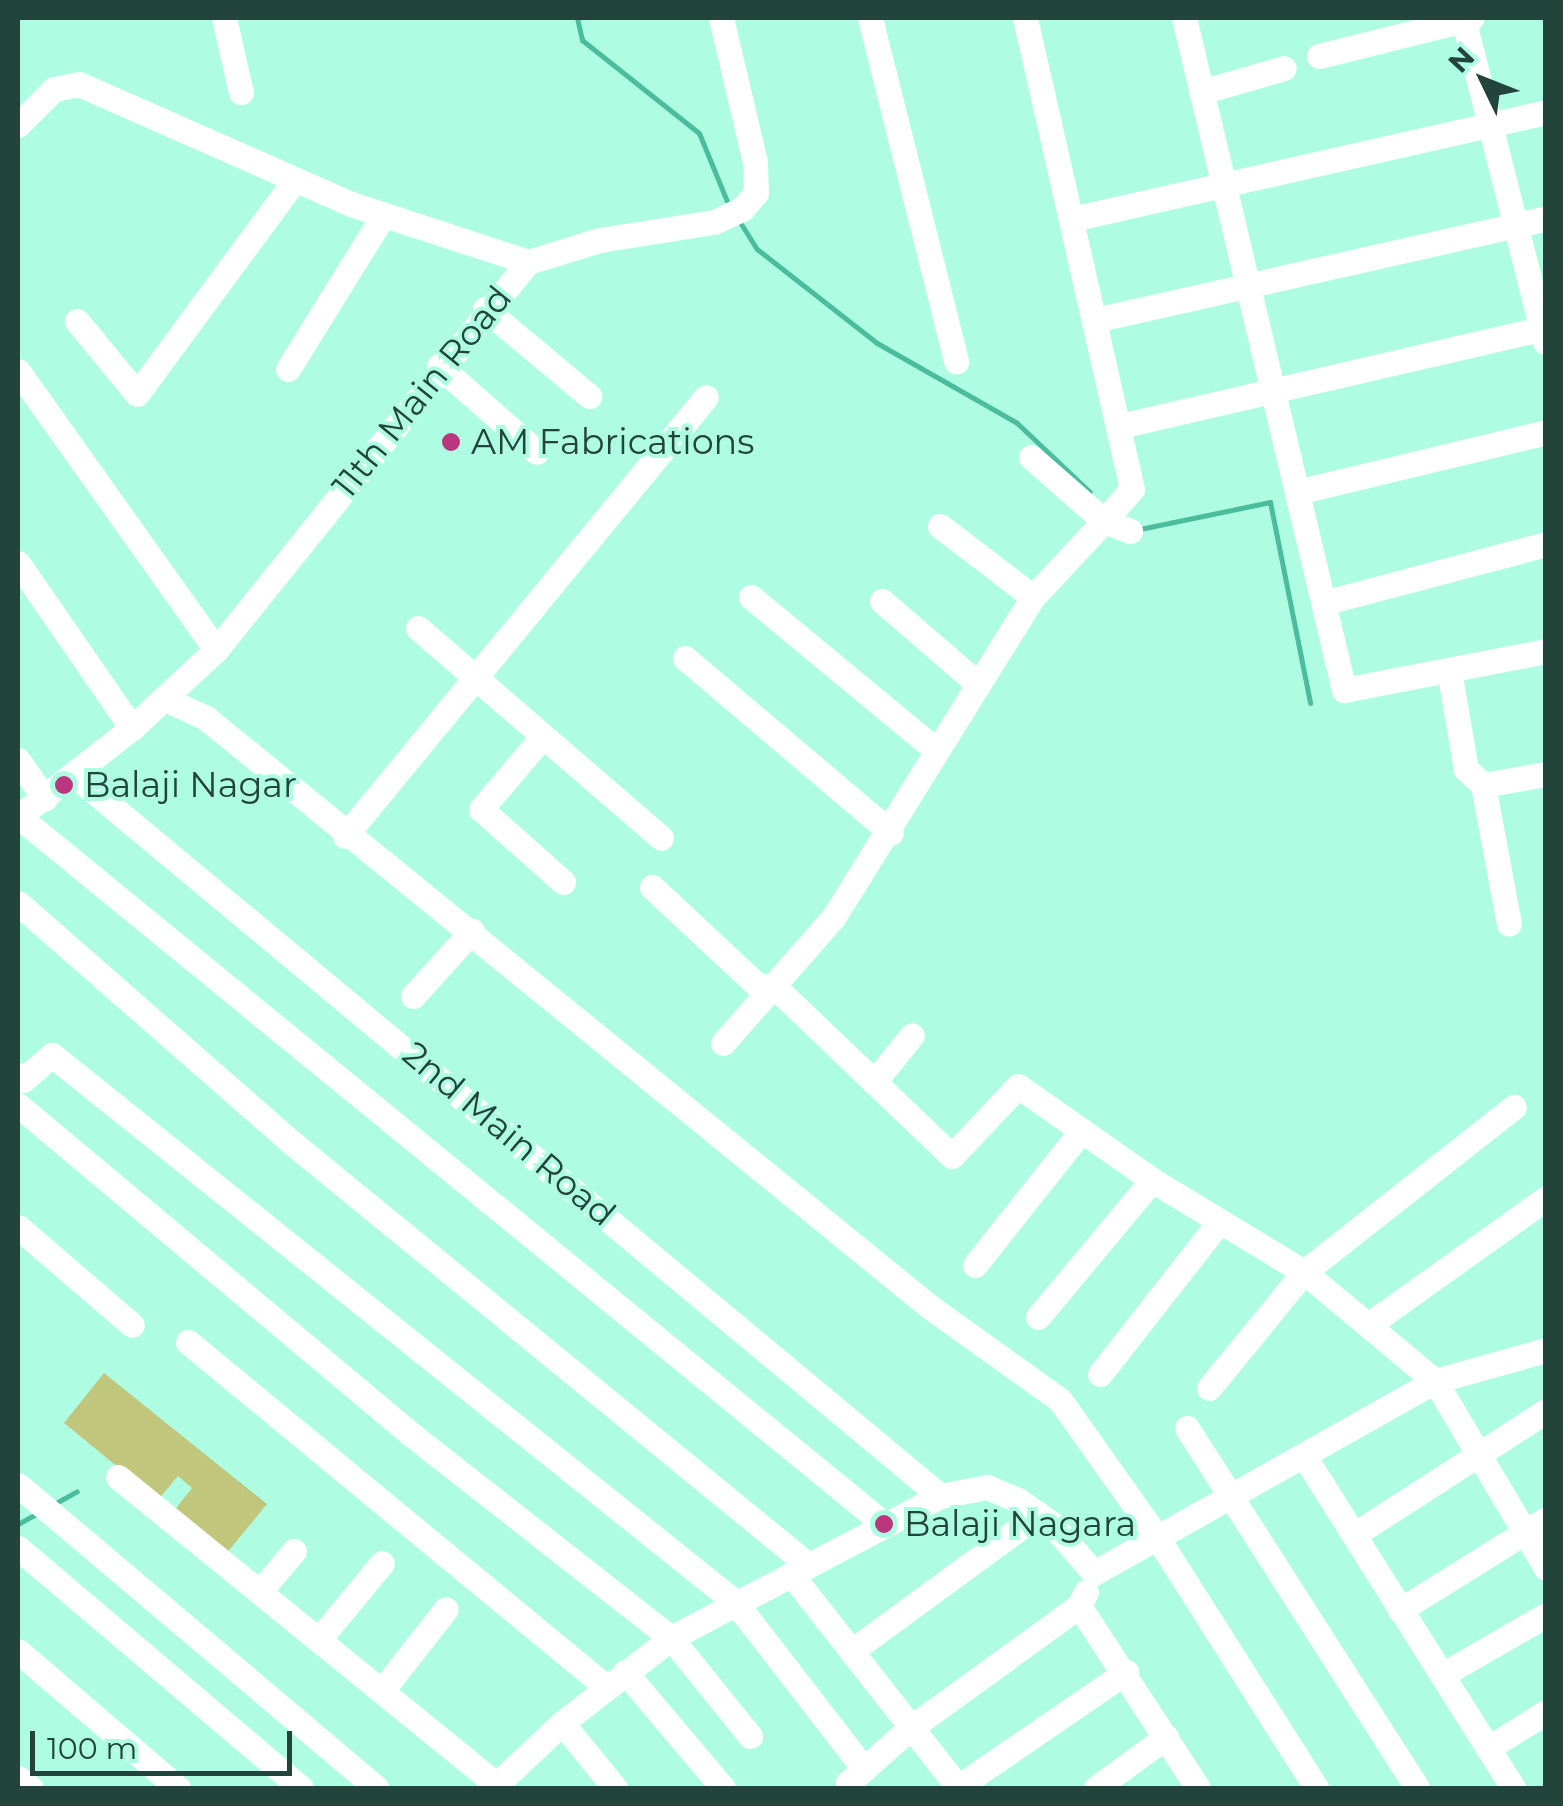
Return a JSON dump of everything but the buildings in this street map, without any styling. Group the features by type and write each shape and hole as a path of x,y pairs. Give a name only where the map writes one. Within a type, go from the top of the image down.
{"street":[{"path":"224,18 241,92"},
{"name":"11th Main Road","path":"18,816 75,776 216,650 438,366 528,262 734,213 756,193 756,162 722,18"},
{"path":"870,18 956,360"},
{"path":"723,1043 777,988 891,834 976,683 1033,598 1132,489 1025,18"},
{"path":"1184,18 1245,288 1344,690 1546,651"},
{"path":"1120,426 1272,389 1544,334 1466,18 1320,56"},
{"path":"1201,92 1284,68"},
{"path":"18,122 54,89 79,84 295,180 528,262"},
{"path":"1072,218 1546,112"},
{"path":"77,321 137,394 295,180"},
{"path":"288,368 384,214"},
{"path":"1095,320 1546,218"},
{"path":"484,309 590,396"},
{"path":"438,366 537,452"},
{"path":"18,370 216,650"},
{"path":"345,836 706,398"},
{"path":"1297,492 1546,432"},
{"path":"1031,457 1104,522 1130,530"},
{"path":"940,526 1033,598"},
{"path":"1323,603 1546,544"},
{"path":"18,563 132,728"},
{"path":"751,598 937,750"},
{"path":"882,601 976,683"},
{"path":"418,628 661,838"},
{"path":"685,658 891,834"},
{"path":"1449,670 1466,769 1483,785 1509,924"},
{"path":"165,699 206,718 345,836 472,931 930,1306 1060,1400 1157,1538 1316,1788"},
{"path":"544,736 481,809 563,882"},
{"path":"18,760 45,799"},
{"path":"1483,785 1546,774"},
{"name":"2nd Main Road","path":"75,776 940,1496"},
{"path":"18,816 884,1524"},
{"path":"652,887 757,985 777,988 952,1156 1018,1086 1152,1180 1304,1272 1371,1323 1435,1381 1478,1454 1535,1525 1546,1568"},
{"path":"18,903 290,1142 799,1569 909,1729 959,1788 1126,1672"},
{"path":"413,996 472,931"},
{"path":"874,1082 912,1036"},
{"path":"750,1736 671,1638 412,1435 19,1087 52,1055 735,1602 858,1779 909,1729 1079,1606 1094,1574 1306,1459 1435,1381 1546,1350"},
{"path":"1209,1388 1304,1272 1514,1107"},
{"path":"975,1265 1082,1130"},
{"path":"1038,1318 1152,1180"},
{"path":"1371,1323 1546,1198"},
{"path":"1100,1374 1220,1221"},
{"path":"18,1227 132,1325"},
{"path":"188,1342 615,1680 723,1788"},
{"path":"1355,1534 1546,1411"},
{"path":"1187,1428 1417,1788"},
{"path":"1306,1459 1513,1788"},
{"path":"118,1477 384,1688 495,1787 562,1723 671,1638 940,1496 987,1487 1039,1514 1094,1574"},
{"path":"18,1485 376,1788"},
{"path":"853,1650 1039,1514"},
{"path":"1400,1610 1535,1525"},
{"path":"18,1548 301,1788"},
{"path":"261,1590 294,1551"},
{"path":"320,1638 382,1563"},
{"path":"1079,1606 1126,1672 1198,1788"},
{"path":"384,1688 446,1608"},
{"path":"1442,1675 1546,1615"},
{"path":"18,1651 178,1788"},
{"path":"1488,1748 1546,1712"},
{"path":"562,1723 614,1788"},
{"path":"1096,1788 1166,1737"},
{"path":"18,1778 31,1788"}],"green space":[{"path":"104,1373 267,1504 226,1554 173,1512 192,1488 178,1476 158,1500 64,1423"}],"waterway":[{"path":"577,18 582,40 699,133 729,206"},
{"path":"738,219 757,249 877,343 1017,423 1090,492"},
{"path":"1140,529 1270,502 1310,703"},
{"path":"54,1504 77,1491"},
{"path":"18,1524 40,1512"}],"place":[{"name":"AM Fabrications","path":"451,442"},
{"name":"Balaji Nagar","path":"64,785"},
{"name":"Balaji Nagara","path":"884,1524"}]}
